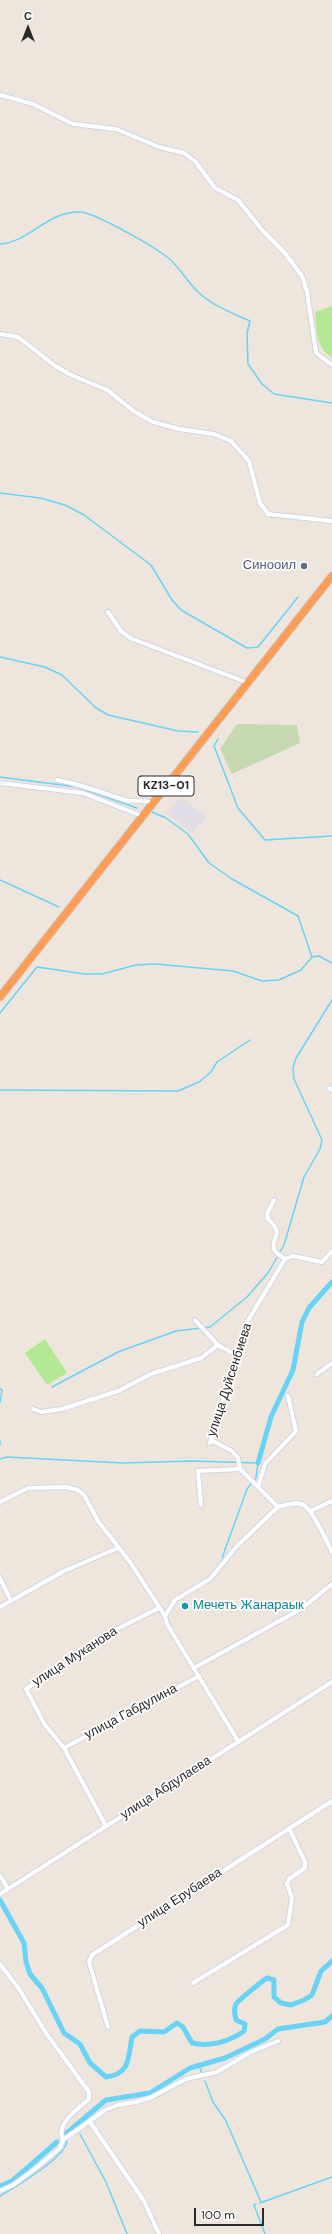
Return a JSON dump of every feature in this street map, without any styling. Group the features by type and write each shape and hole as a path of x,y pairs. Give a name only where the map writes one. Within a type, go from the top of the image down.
{"highway":[{"name":"KZ13-01","path":"0,997 332,576"}],"street":[{"path":"0,95 33,104 72,124 116,129 160,147 184,153 195,161 215,188 238,200 263,231 284,252 302,276 307,291 316,353 332,365"},
{"path":"0,334 18,337 54,365 69,374 107,390 135,412 153,422 179,430 214,434 231,441 249,461 260,503 268,514 332,521"},
{"path":"108,612 121,631 130,638 248,683"},
{"path":"57,780 87,786 127,801 144,800 152,803"},
{"path":"0,783 83,793 142,816"},
{"path":"274,1200 267,1214 268,1219 276,1226 277,1231 274,1245 275,1251 285,1259 293,1256 322,1262 332,1253"},
{"name":"улица Дуйсенбиева","path":"240,1469 238,1458 232,1451 211,1441 246,1324 285,1259"},
{"path":"195,1320 218,1345 236,1355"},
{"path":"33,1409 42,1412 62,1409 118,1391 150,1374 201,1358 218,1345"},
{"path":"317,1374 332,1364"},
{"path":"258,1487 265,1464 296,1431 288,1396"},
{"path":"201,1505 198,1471 240,1469 278,1507"},
{"path":"0,1502 28,1488 66,1487 78,1490 84,1495 98,1521 130,1562 165,1616 167,1624 238,1741"},
{"path":"310,1511 332,1501"},
{"path":"165,1616 175,1600 210,1579 237,1546 278,1507 295,1503 303,1504 310,1511 332,1552"},
{"path":"0,1607 64,1571 118,1548"},
{"path":"0,1578 11,1601"},
{"path":"194,1668 301,1609 332,1584"},
{"name":"улица Муканова","path":"106,1826 64,1748 45,1725 26,1689 108,1634 159,1608"},
{"name":"улица Габдулина","path":"64,1748 199,1676"},
{"name":"улица Абдулаева","path":"0,1894 332,1682"},
{"name":"улица Ерубаева","path":"108,2027 89,1962 92,1955 332,1801"},
{"path":"193,1983 288,1925 292,1898 287,1884 289,1879 305,1868 305,1862 289,1828"},
{"path":"0,1875 8,1890"},
{"path":"0,1964 19,1989 46,2034 88,2092 89,2098 61,2127 60,2134 63,2140"},
{"path":"0,2191 35,2169 60,2148 63,2140 112,2107 152,2097 186,2079 217,2072 251,2052 278,2041"},
{"path":"90,2122 144,2201 159,2234"}],"shaded area":[{"path":"181,797 206,817 192,833 166,813"}],"green space":[{"path":"332,306 332,358 322,348 318,338 315,312"},
{"path":"237,724 297,725 300,743 232,774 220,749"},
{"path":"45,1339 67,1373 47,1385 25,1353"}],"waterway":[{"path":"0,244 21,238 49,221 69,213 81,212 89,214 112,224 138,238 167,257 203,296 222,308 250,321 247,333 248,364 262,384 274,394 332,403"},
{"path":"0,493 40,498 65,505 84,515 151,565 172,600 181,610 247,648 258,647 298,597"},
{"path":"0,657 45,667 62,675 96,708 108,715 178,731 198,732"},
{"path":"218,739 214,746 238,808 265,840 332,836"},
{"path":"0,777 77,787 137,808"},
{"path":"152,812 166,818 188,834 209,863 232,879 298,916 312,957"},
{"path":"0,880 59,907"},
{"path":"0,1013 37,967 85,974 102,974 136,965 155,964 233,971 262,981 279,980 301,970 312,957 319,956 332,963"},
{"path":"52,1387 118,1352 176,1331 210,1327 247,1297 268,1273 284,1245 304,1177 320,1149 322,1140 294,1079 293,1068 296,1058 332,1000"},
{"path":"0,1090 178,1091 199,1082 211,1072 217,1062 250,1040"},
{"path":"258,1463 271,1417 293,1370 302,1322 309,1308 332,1282"},
{"path":"0,1389 2,1390 0,1402"},
{"path":"0,1459 7,1457 123,1463 191,1461 258,1463 256,1478 247,1489 222,1558"},
{"path":"0,1900 24,1943 26,1962 30,1974 42,1988 64,2033 80,2044 90,2063 106,2077 114,2075 124,2068 129,2058 132,2037 140,2031 164,2032 177,2023 183,2027 192,2043 212,2044 226,2041 244,2031 245,2024 236,2020 234,2010 236,2004 264,1980 267,1978 274,1980 274,1997 281,2003 291,2005 312,1995 321,1971 332,1961"},
{"path":"63,2136 106,2100 150,2093 190,2068 225,2058 265,2039 278,2029 325,2022 332,2016"},
{"path":"199,2066 202,2073"},
{"path":"205,2081 213,2102 226,2121 261,2202"},
{"path":"80,2134 106,2182 127,2234"},
{"path":"0,2196 28,2179 50,2163 65,2147 67,2140"},
{"path":"0,2186 12,2181 57,2142"},
{"path":"260,2203 332,2177"},
{"path":"256,2204 254,2205 265,2234"}],"place":[{"name":"Синооил","path":"304,566"},
{"name":"Мечеть Жанараык","path":"185,1606"}]}
